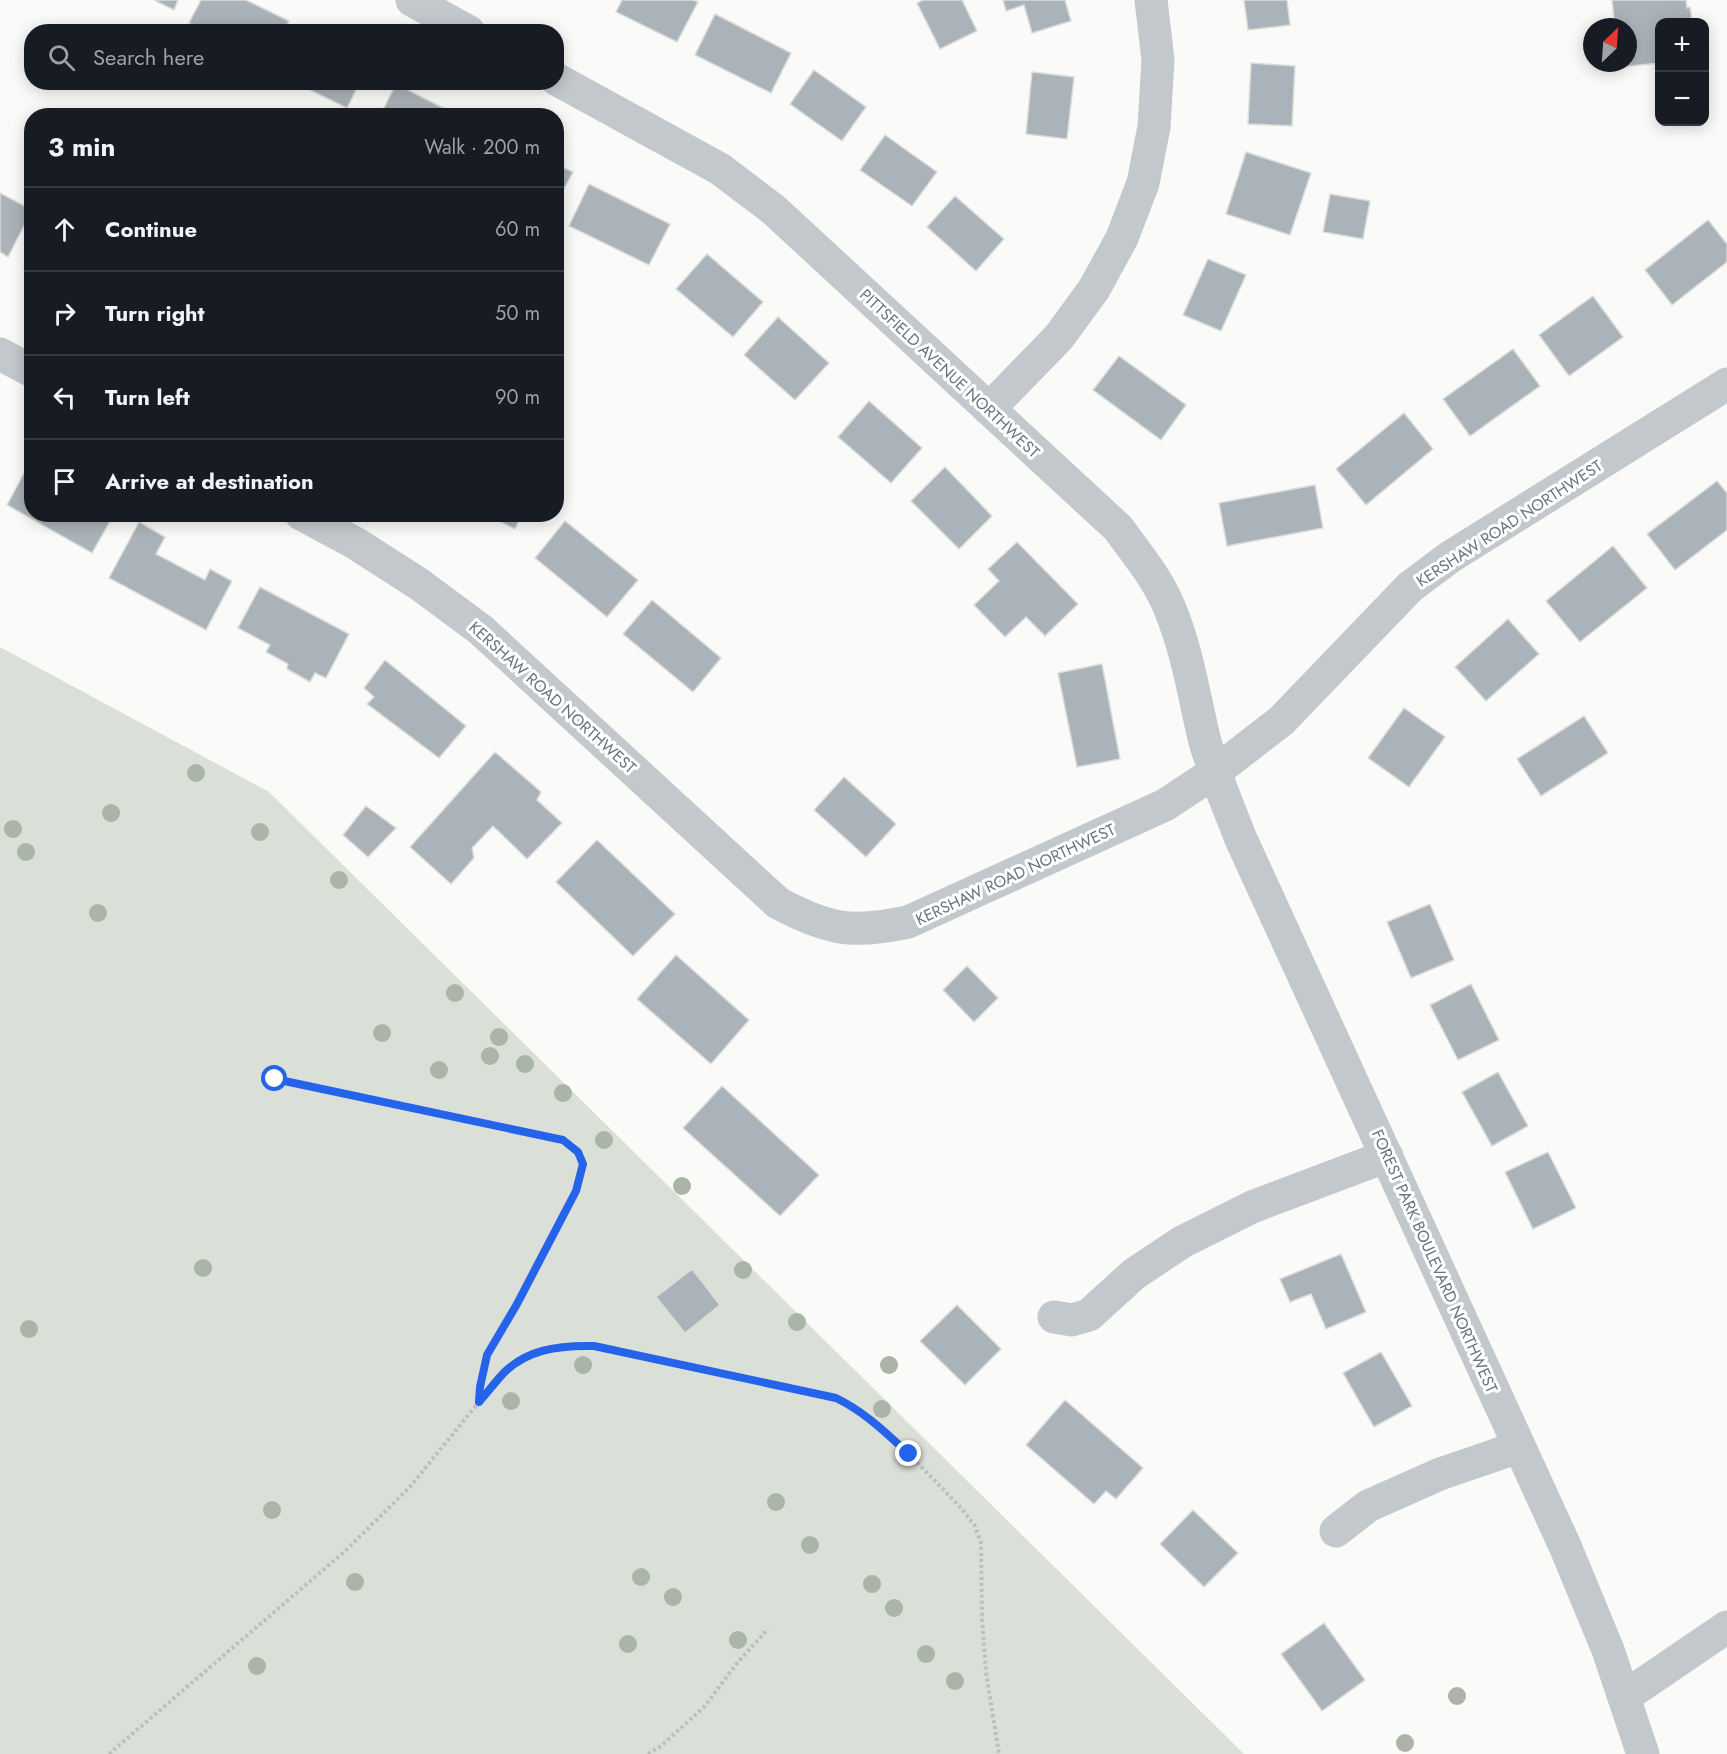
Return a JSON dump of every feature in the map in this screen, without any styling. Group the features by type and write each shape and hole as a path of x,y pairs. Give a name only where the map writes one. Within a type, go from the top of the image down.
{"street":[{"path":"412,0 455,24"},
{"path":"989,409 1059,337 1094,289 1122,238 1143,183 1154,127 1158,60 1151,0"},
{"name":"PITTSFIELD AVENUE NORTHWEST","path":"564,83 720,169 774,210 1118,528 1147,566 1170,608 1184,651 1215,772"},
{"path":"0,354 24,367"},
{"name":"KERSHAW ROAD NORTHWEST","path":"316,522 355,543 419,584 481,630 778,903 808,919 841,928 875,929 908,922 1165,805 1215,772 1281,721 1410,587 1450,557 1727,384"},
{"name":"FOREST PARK BOULEVARD NORTHWEST","path":"1215,772 1240,837 1388,1156 1578,1577 1608,1650 1643,1754"},
{"path":"1054,1317 1072,1320 1089,1315 1134,1274 1182,1242 1252,1207 1388,1156"},
{"path":"1336,1532 1368,1506 1440,1474 1519,1447"},
{"path":"1624,1697 1727,1628"}],"path":[{"path":"275,1079 563,1140 578,1152 583,1164 576,1191 517,1304 487,1355 479,1402"},
{"path":"109,1754 232,1650 379,1520 416,1480 501,1375 535,1352 571,1345 617,1350 836,1398 855,1407 909,1454 962,1509 975,1526 981,1543 982,1618 986,1672 999,1754"},
{"path":"648,1754 661,1746 704,1707 738,1662 768,1629"}],"shaded area":[{"path":"0,647 269,792 1244,1754 0,1754"}],"building":[{"path":"154,0 178,0 174,10"},
{"path":"201,0 246,0 289,21 287,24 189,23"},
{"path":"622,0 693,0 698,2 677,42 616,12"},
{"path":"923,0 962,0 977,31 940,49 917,3"},
{"path":"1003,0 1065,0 1071,21 1032,33 1024,5 1006,11"},
{"path":"1244,0 1287,0 1290,25 1248,30"},
{"path":"1612,0 1686,0 1691,18 1655,18 1655,64 1637,65 1637,18 1614,18"},
{"path":"715,14 791,53 771,93 695,55"},
{"path":"1251,63 1295,66 1292,126 1248,124"},
{"path":"814,70 866,107 842,141 790,104"},
{"path":"1032,72 1074,77 1067,139 1026,134"},
{"path":"310,90 356,90 347,108"},
{"path":"393,90 408,90 443,108 384,108"},
{"path":"885,135 937,172 912,206 860,170"},
{"path":"1246,152 1311,173 1290,235 1226,214"},
{"path":"564,168 573,172 564,188"},
{"path":"589,184 670,224 649,265 569,226"},
{"path":"0,193 24,206 24,226 8,257 0,252"},
{"path":"1330,194 1370,201 1363,239 1323,232"},
{"path":"955,196 1004,239 976,271 927,227"},
{"path":"1708,220 1727,244 1727,262 1672,305 1645,270"},
{"path":"707,254 763,302 733,337 676,289"},
{"path":"1208,259 1246,275 1221,331 1183,315"},
{"path":"1593,296 1623,337 1569,376 1539,335"},
{"path":"778,317 829,363 795,400 744,355"},
{"path":"1513,349 1540,386 1470,436 1443,399"},
{"path":"1119,356 1186,405 1161,440 1093,390"},
{"path":"869,401 922,448 891,483 838,437"},
{"path":"1404,413 1433,449 1366,505 1336,469"},
{"path":"945,467 992,516 959,549 911,501"},
{"path":"24,473 24,515 7,505"},
{"path":"1717,481 1727,493 1727,530 1675,570 1647,534"},
{"path":"1315,485 1323,528 1227,546 1219,503"},
{"path":"565,521 638,580 607,617 535,558"},
{"path":"37,522 109,522 92,553"},
{"path":"139,522 165,537 156,554 205,580 210,569 232,581 206,630 109,578"},
{"path":"501,522 518,522 515,529"},
{"path":"1017,542 1078,604 1045,636 1026,617 1005,637 974,605 999,581 988,569"},
{"path":"1613,546 1647,588 1580,642 1546,601"},
{"path":"260,587 349,634 326,678 315,673 310,682 287,669 288,664 266,652 270,645 238,628"},
{"path":"652,600 721,658 693,692 623,634"},
{"path":"1508,619 1539,654 1486,701 1455,667"},
{"path":"385,660 466,726 439,758 367,704 374,697 364,688"},
{"path":"1102,664 1120,759 1077,767 1058,673"},
{"path":"1404,708 1445,737 1409,787 1368,758"},
{"path":"1584,716 1608,753 1541,796 1517,759"},
{"path":"495,752 541,792 537,800 562,823 527,859 493,826 472,848 474,858 451,884 410,847"},
{"path":"844,777 896,824 866,857 814,810"},
{"path":"366,806 396,828 368,857 343,835"},
{"path":"597,840 675,914 633,956 556,882"},
{"path":"1430,904 1454,960 1411,978 1387,922"},
{"path":"676,955 749,1020 711,1064 637,999"},
{"path":"967,966 998,998 974,1022 943,990"},
{"path":"1471,984 1499,1040 1458,1060 1430,1005"},
{"path":"1498,1072 1528,1126 1492,1146 1462,1092"},
{"path":"722,1086 819,1175 780,1216 683,1128"},
{"path":"1548,1152 1576,1208 1533,1229 1505,1172"},
{"path":"1341,1254 1366,1312 1326,1329 1311,1294 1290,1302 1280,1279"},
{"path":"692,1269 720,1305 685,1333 656,1297"},
{"path":"957,1305 1001,1349 965,1385 920,1341"},
{"path":"1381,1352 1412,1406 1374,1427 1343,1373"},
{"path":"1065,1400 1143,1468 1116,1499 1106,1491 1094,1504 1026,1445"},
{"path":"1193,1510 1238,1553 1204,1587 1160,1544"},
{"path":"1324,1623 1365,1680 1322,1711 1281,1654"}],"route":[{"path":"275,1079 563,1140 571,1144 578,1152 583,1164 576,1191 555,1234 487,1355 479,1402 501,1375 535,1352 571,1345 594,1346 836,1398 855,1407 909,1454"}]}
